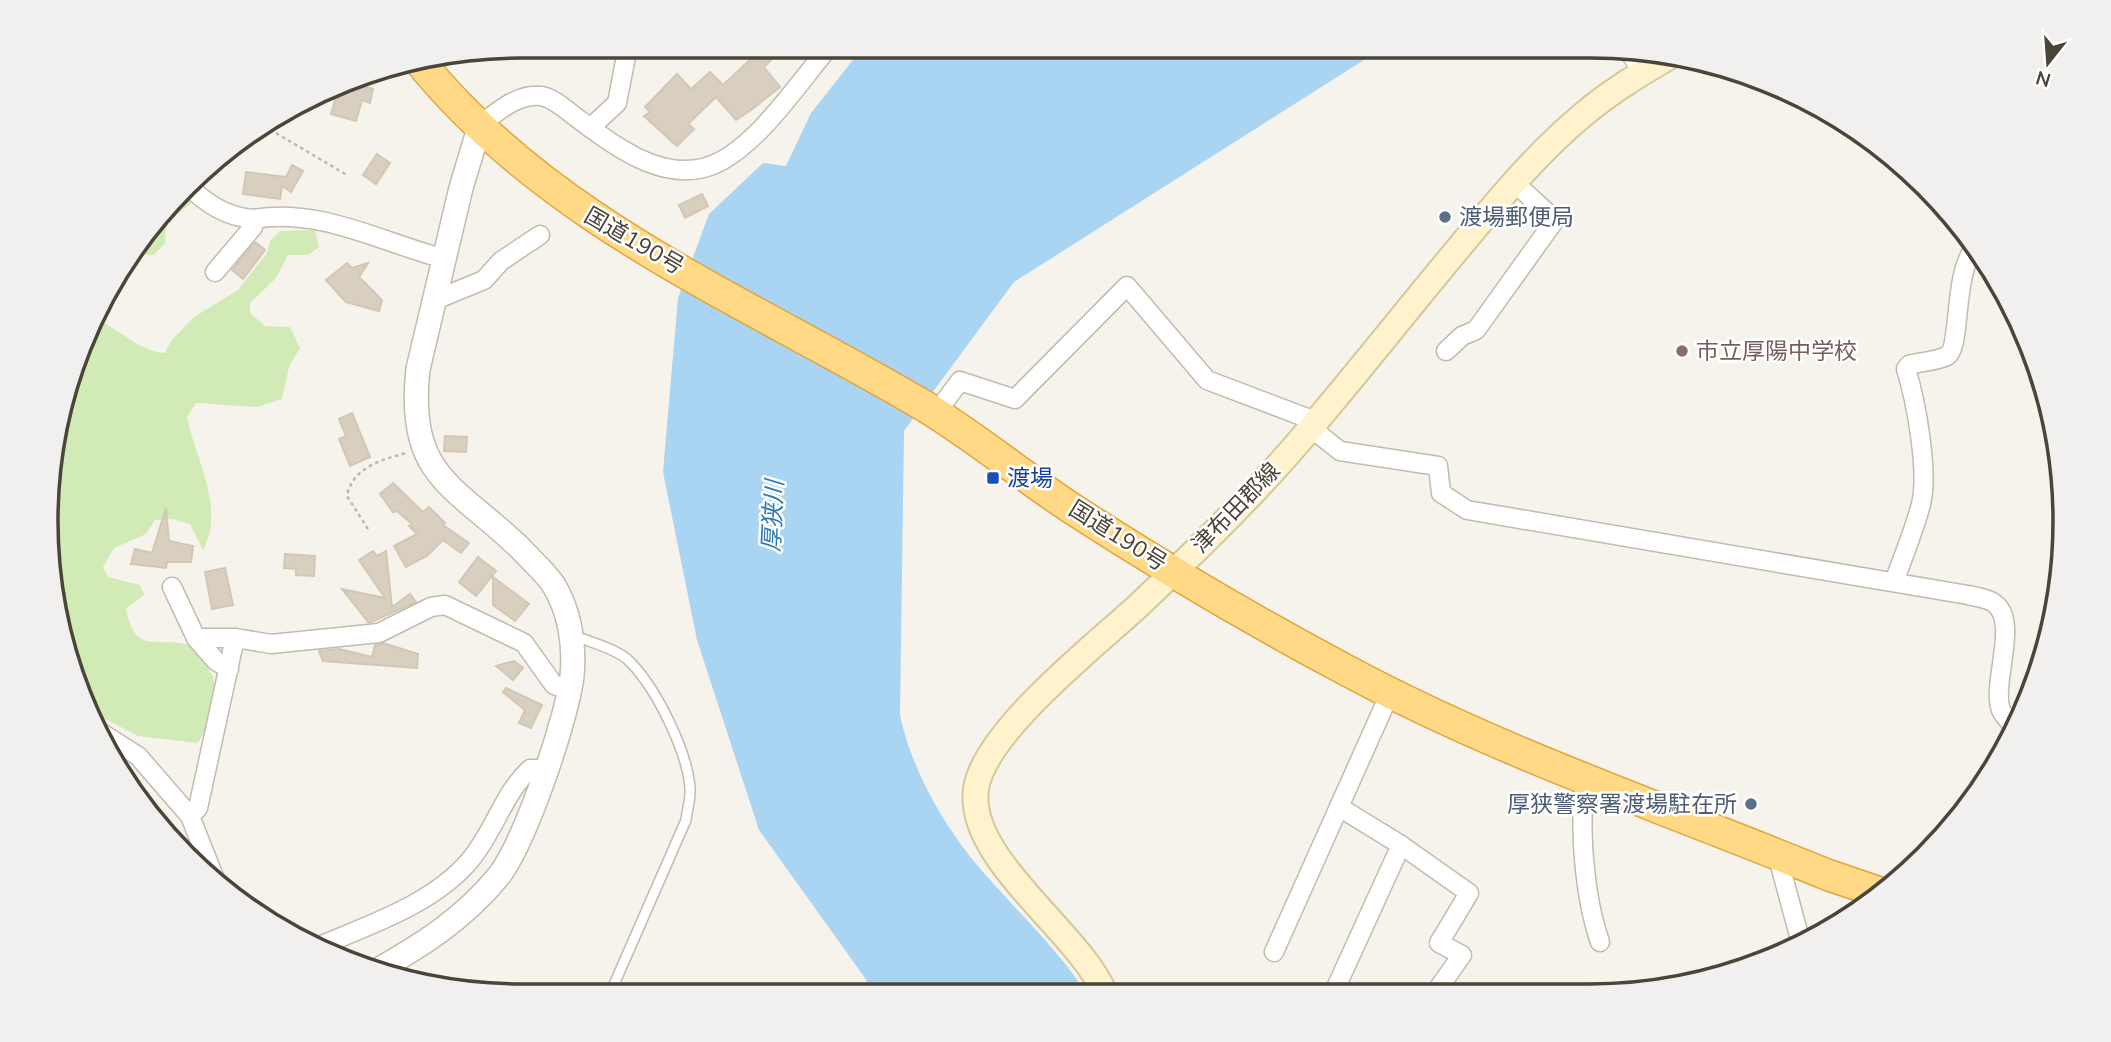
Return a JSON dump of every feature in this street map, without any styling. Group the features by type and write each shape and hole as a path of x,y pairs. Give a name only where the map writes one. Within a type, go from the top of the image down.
{"highway":[{"name":"国道190号","path":"425,68 442,90 518,162 574,206 932,411 1068,505 1174,572 1390,694 1444,719 1777,854 1872,889"}],"main road":[{"name":"津布田郡線","path":"1100,984 1087,961 1004,866 988,841 977,814 976,788 993,747 1174,572 1272,472 1514,183 1583,115 1658,63"}],"street":[{"path":"590,128 617,103 626,58"},
{"path":"387,964 439,933 466,912 498,876 523,834 569,690 571,634 567,614 552,584 512,541 456,496 437,475 424,449 416,424 414,399 418,369 461,188 480,125 521,98 540,96 554,101 622,150 666,168 691,170 720,161 753,135 820,58"},
{"path":"1635,60 1643,72"},
{"path":"1446,351 1462,336 1476,330 1555,220 1514,183"},
{"path":"195,191 229,215 254,219 292,215 310,218 445,259"},
{"path":"215,272 253,227 254,219"},
{"path":"435,300 484,280 501,261 540,235"},
{"path":"1894,582 1922,502 1923,470 1915,396 1906,369 1909,365 1947,356 1953,350 1958,338 1958,293 1970,257"},
{"path":"932,411 960,381 1015,399 1127,286 1207,380 1313,424 1340,452 1437,466 1441,493 1467,510 1983,598 1995,604 2002,612 2005,626 1998,696 2002,711 2008,719"},
{"path":"172,587 196,638 216,661 229,669"},
{"path":"196,638 235,638 271,644 379,633 431,607 445,605 524,643 554,685 569,690"},
{"path":"190,816 198,808 235,638"},
{"path":"1275,952 1390,694"},
{"path":"114,741 138,756 190,816 208,862"},
{"path":"329,942 396,913 438,888 470,860 493,827 518,780 530,769 545,769"},
{"path":"1587,777 1582,800 1589,910 1600,942"},
{"path":"1339,807 1401,845 1469,892 1440,943 1462,955 1441,984"},
{"path":"1337,984 1401,845"},
{"path":"1777,854 1799,934"}],"lane":[{"path":"571,634 625,657 642,677 672,729 686,765 690,790 686,820 614,984"}],"path":[{"path":"272,131 347,176"},
{"path":"159,232 174,219 177,211"},
{"path":"368,528 346,496 354,477 382,459 424,449"}],"green space":[{"path":"203,185 207,190 166,224"},
{"path":"166,224 165,243 154,255 142,255"},
{"path":"315,230 319,247 308,255 288,255 276,278 250,303 250,313 265,326 290,327 300,348 289,367 282,399 257,407 196,403 187,417 210,500 209,534 203,550 190,524 172,519 155,520 146,534 114,548 103,567 108,577 140,585 144,595 126,609 135,633 148,641 191,645 209,670 215,685 212,712 197,743 138,736 102,717 82,670 62,581 59,491 67,431 82,372 103,322 146,348 165,353 171,341 194,317 238,290 267,253 270,241 280,231"}],"water":[{"name":"厚狭川","path":"855,58 1367,58 1014,282 904,431 900,715 911,753 928,791 960,843 1080,984 868,984 759,830 697,640 663,472 678,298 709,214 763,163 786,166 811,113"}],"building":[{"path":"752,58 773,58 764,67 780,87 736,120 716,97 688,124 694,129 677,146 644,116 650,112 645,107 677,74 691,89 710,72 723,85"},
{"path":"362,86 373,89 370,103 362,100 356,121 331,114 336,97"},
{"path":"377,154 390,163 376,184 363,175"},
{"path":"292,165 303,171 291,192 282,186 280,199 243,194 246,172 286,177"},
{"path":"702,194 708,206 685,218 679,205"},
{"path":"255,242 265,250 243,279 232,270"},
{"path":"347,263 352,268 368,263 359,277 382,300 379,311 346,302 326,280"},
{"path":"352,413 370,457 350,466 339,439 346,436 339,419"},
{"path":"445,436 467,437 466,452 444,451"},
{"path":"393,483 423,512 429,507 445,523 443,525 469,543 461,553 443,540 427,556 406,567 394,546 417,534 409,526 412,524 397,511 393,512 380,494"},
{"path":"166,508 169,541 193,546 191,562 167,562 166,568 131,564 135,549 152,553"},
{"path":"373,551 377,556 386,551 392,607 410,594 416,602 369,623 342,589 385,598 359,560"},
{"path":"285,554 315,556 314,576 296,575 296,569 284,568"},
{"path":"478,557 496,571 476,596 459,582"},
{"path":"225,568 233,605 212,609 205,572"},
{"path":"493,577 529,604 515,621 493,605"},
{"path":"383,643 418,654 417,668 323,661 319,651 339,649 372,657 375,645"},
{"path":"514,661 523,668 513,680 496,666"},
{"path":"506,688 542,705 531,728 519,723 525,710 503,692"}],"place":[{"name":"渡場郵便局","path":"1445,217"},
{"name":"市立厚陽中学校","path":"1682,351"},
{"name":"渡場","path":"993,478"},
{"name":"厚狭警察署渡場駐在所","path":"1751,804"}]}
